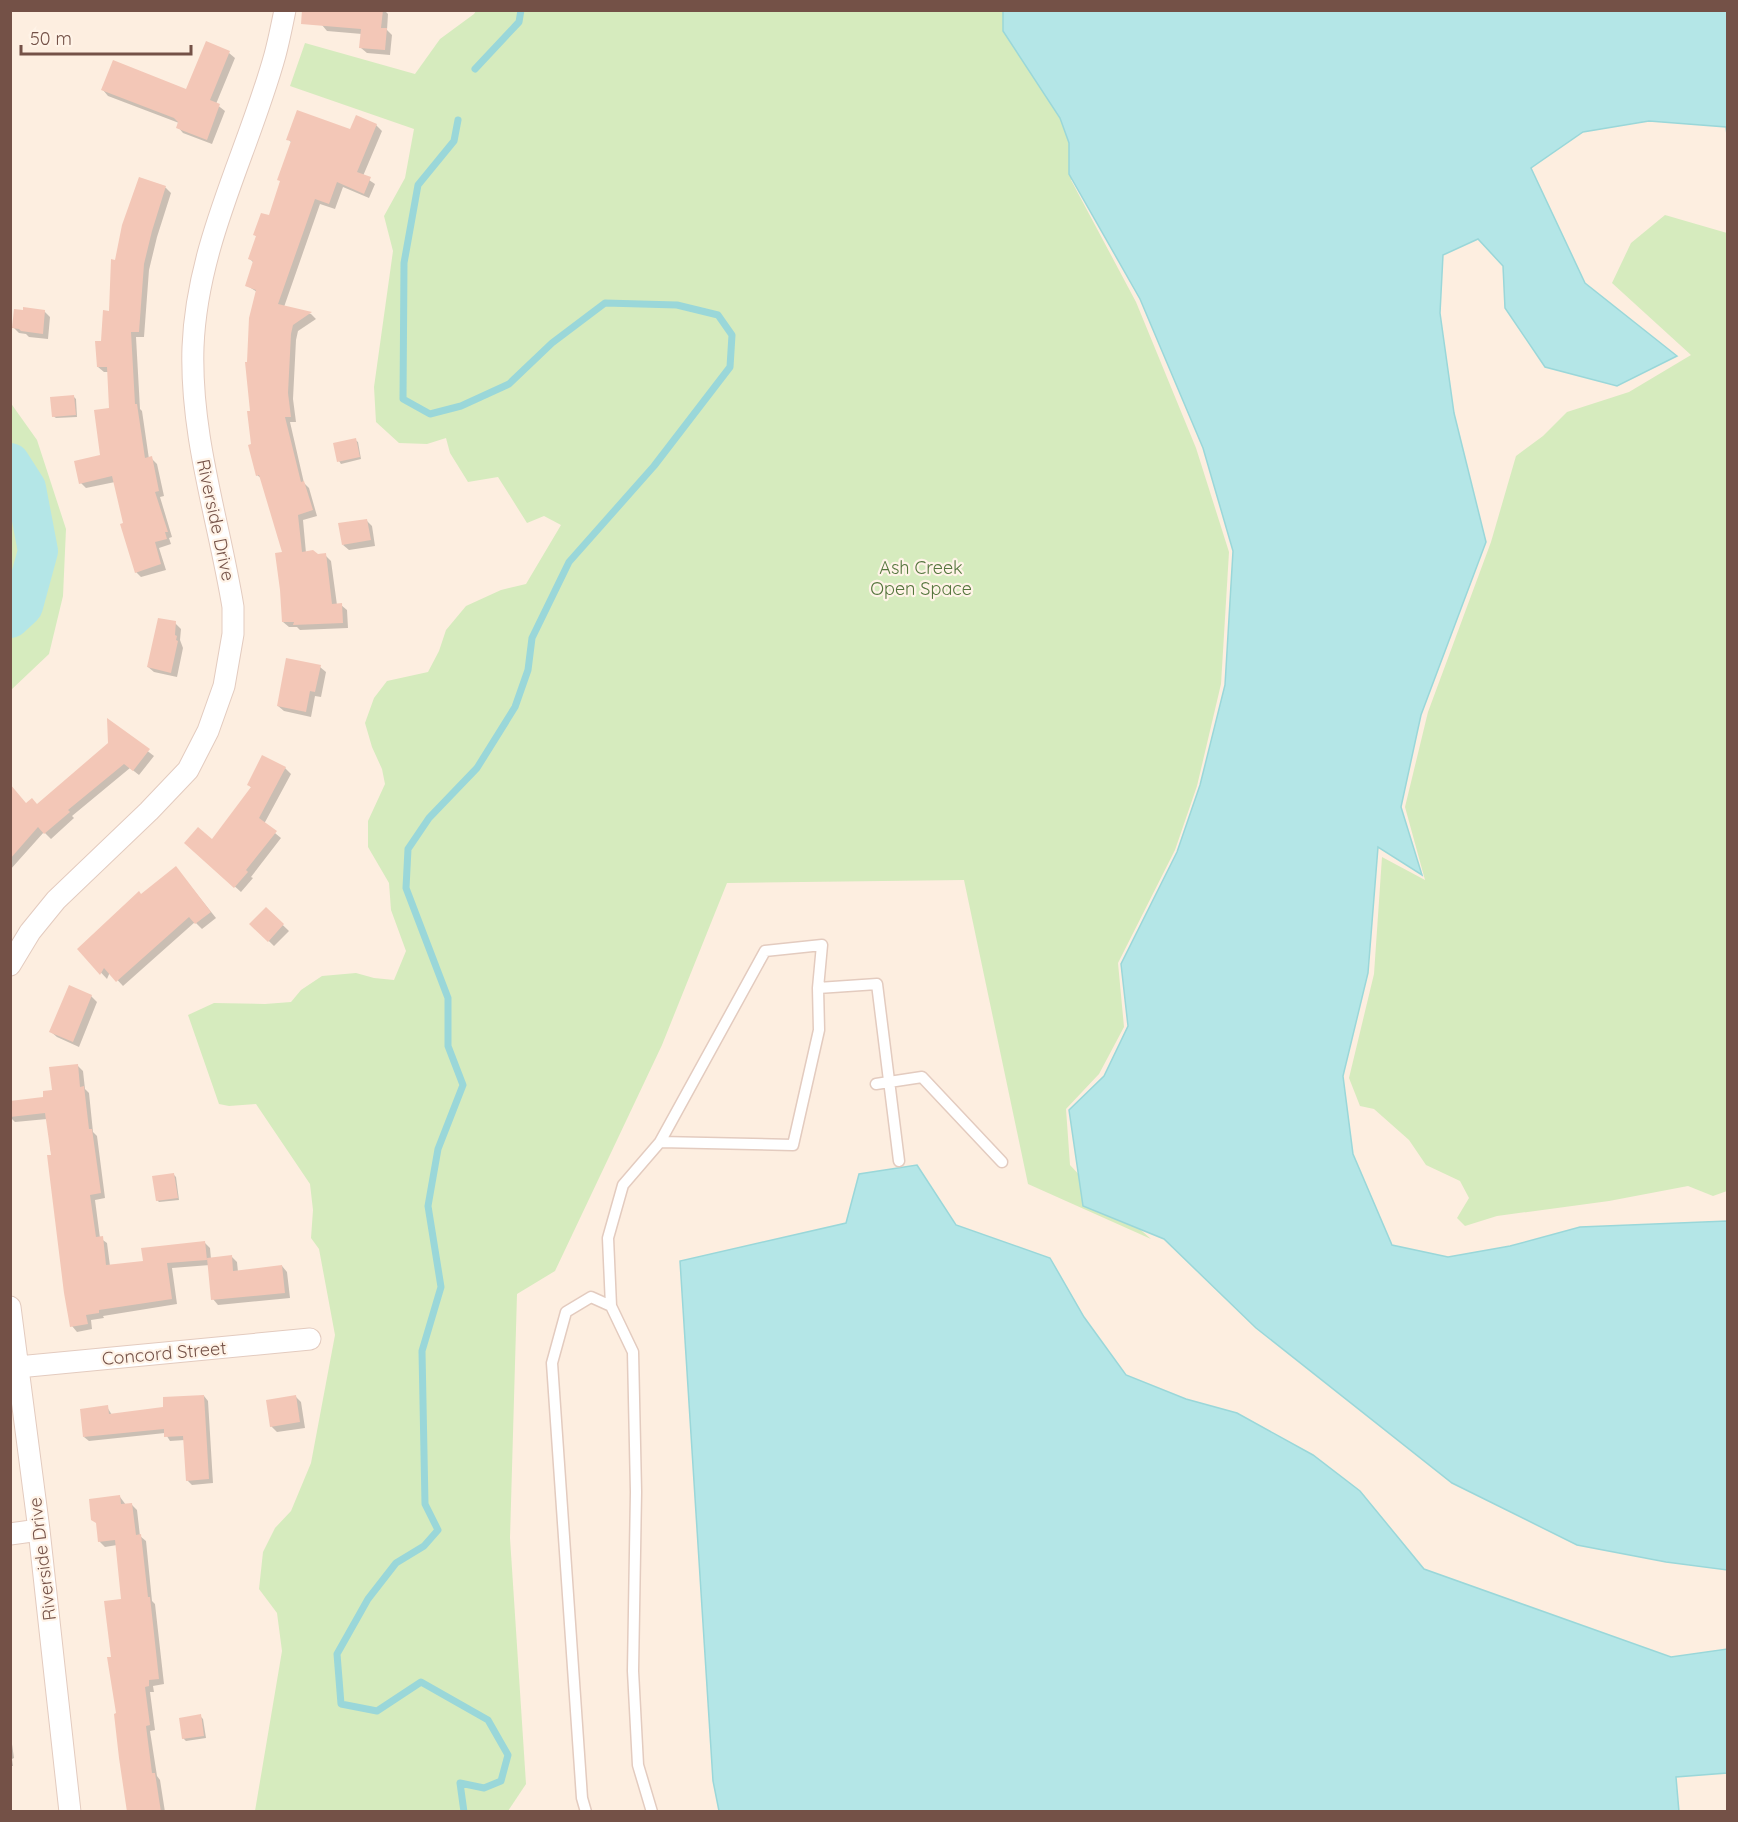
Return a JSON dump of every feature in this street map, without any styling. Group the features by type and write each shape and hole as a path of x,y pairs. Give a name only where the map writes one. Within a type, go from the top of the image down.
{"street":[{"name":"Riverside Drive","path":"10,965 30,932 56,900 149,811 188,770 211,723 224,686 232,634 233,607 197,431 193,349 199,294 209,245 275,55 285,10"},
{"name":"Riverside Drive","path":"10,1307 39,1530 70,1812"},
{"name":"Concord Street","path":"18,1367 310,1339"},
{"path":"10,1534 39,1530"}],"lane":[{"path":"652,1812 638,1765 633,1671 636,1492 633,1352 611,1306 608,1238 623,1185 660,1142 765,951 822,945 818,988 819,1030 793,1145 660,1142"},
{"path":"818,988 877,984 899,1161"},
{"path":"876,1084 922,1077 1002,1162"},
{"path":"586,1812 582,1798 552,1364 566,1312 591,1297 611,1306"}],"green space":[{"name":"Ash Creek Open Space","path":"476,11 1041,11 1083,171 1071,180 1136,302 1196,448 1229,552 1221,684 1197,786 1175,850 1118,963 1124,1027 1099,1074 1066,1109 1070,1165 1151,1239 1028,1184 964,880 727,883 662,1045 555,1271 517,1294 510,1538 526,1784 508,1811 255,1811 282,1651 277,1613 259,1589 263,1552 275,1528 291,1511 311,1463 335,1335 319,1249 311,1238 313,1210 310,1184 256,1104 229,1106 219,1104 188,1015 214,1003 291,1002 301,990 322,976 356,973 394,980 406,951 391,910 389,883 368,847 368,821 385,784 382,769 365,723 374,698 387,681 428,672 439,651 446,630 466,606 501,590 526,584 561,525 544,516 527,523 498,477 468,482 450,453 446,438 427,444 399,443 376,422 374,387 393,251 384,216 405,178 414,129 290,86 305,43 415,74 440,39"},
{"path":"1665,215 1727,233 1727,1191 1713,1196 1688,1186 1609,1201 1497,1216 1465,1226 1457,1218 1469,1198 1460,1181 1426,1165 1409,1140 1374,1109 1360,1106 1349,1078 1374,974 1382,857 1425,880 1405,807 1428,712 1491,542 1516,456 1543,436 1567,412 1629,392 1691,355 1612,283 1631,243"},
{"path":"10,402 37,440 66,529 63,596 49,654 11,690"}],"water":[{"path":"1003,11 1727,11 1727,135 1726,127 1649,121 1583,132 1531,168 1585,283 1677,356 1617,386 1545,367 1505,308 1503,266 1478,239 1443,255 1440,313 1454,413 1486,542 1421,715 1401,807 1422,875 1378,847 1368,973 1343,1076 1353,1154 1392,1245 1448,1257 1510,1246 1580,1227 1727,1221 1727,1570 1666,1562 1577,1545 1452,1483 1256,1328 1164,1239 1083,1206 1069,1110 1104,1076 1128,1026 1121,964 1177,852 1200,785 1225,685 1233,551 1203,448 1140,299 1069,174 1069,143 1060,118 1003,31"},
{"path":"917,1165 956,1225 1050,1258 1084,1317 1126,1375 1186,1399 1237,1413 1313,1455 1360,1491 1424,1569 1671,1657 1727,1649 1727,1773 1676,1777 1679,1812 719,1811 713,1781 680,1261 846,1223 859,1174"}],"building":[{"path":"302,10 383,10 381,28 387,28 385,50 359,48 361,29 301,24"},
{"path":"206,41 230,51 210,100 220,104 207,140 176,128 178,122 174,118 101,90 113,60 186,89"},
{"path":"297,110 350,129 356,115 377,124 357,172 371,177 364,194 337,182 329,204 315,199 278,304 312,312 293,325 288,393 291,417 285,417 301,482 304,481 313,510 298,515 302,552 313,550 318,554 326,553 332,604 342,603 343,623 293,625 294,622 282,622 275,553 282,552 248,445 251,444 247,411 250,411 245,362 247,362 249,318 256,290 245,286 253,261 248,259 261,213 269,215 280,181 277,180 291,141 286,140"},
{"path":"139,177 166,186 144,264 139,332 131,332 135,404 137,404 145,458 152,456 159,491 155,492 168,532 165,532 167,539 155,542 161,564 135,573 120,524 123,523 112,476 79,484 74,461 100,455 94,410 109,408 107,367 97,367 95,341 101,341 103,310 109,311 111,259 115,260 122,225"},
{"path":"23,307 45,310 43,334 12,328 14,309 23,310"},
{"path":"74,395 76,415 52,417 50,397"},
{"path":"356,438 360,457 337,462 333,443"},
{"path":"367,519 371,540 342,545 338,523"},
{"path":"158,618 176,621 175,635 178,641 171,673 147,667"},
{"path":"286,658 321,665 315,692 310,691 306,712 277,706"},
{"path":"107,718 150,749 133,771 124,764 68,810 70,812 44,834 38,827 10,859 10,784 26,803 32,798 37,804 108,743"},
{"path":"262,755 286,767 259,818 277,831 234,888 184,843 198,827 212,839 251,787 247,785"},
{"path":"176,866 211,912 195,924 189,917 116,982 104,968 100,975 77,949 139,891 141,894"},
{"path":"266,907 284,924 268,942 249,924"},
{"path":"69,985 92,995 73,1042 49,1032"},
{"path":"78,1064 80,1087 84,1086 89,1129 92,1129 101,1193 90,1195 96,1237 103,1236 106,1265 143,1261 141,1248 205,1241 207,1260 167,1263 172,1299 99,1310 99,1313 86,1315 88,1324 70,1327 47,1155 51,1155 45,1113 10,1117 10,1101 43,1097 43,1091 52,1090 49,1067"},
{"path":"174,1173 178,1198 156,1201 152,1176"},
{"path":"232,1255 233,1271 282,1265 285,1293 211,1300 207,1258"},
{"path":"204,1395 209,1479 186,1481 183,1436 164,1437 164,1429 83,1437 80,1409 108,1405 109,1414 163,1407 163,1397"},
{"path":"296,1395 300,1422 270,1427 266,1400"},
{"path":"120,1495 121,1504 132,1503 136,1535 141,1534 148,1597 150,1597 159,1679 149,1680 149,1686 145,1687 150,1725 146,1726 152,1773 155,1773 161,1812 127,1812 119,1758 114,1714 116,1713 107,1657 111,1657 104,1601 121,1599 115,1540 98,1542 96,1523 91,1520 89,1499"},
{"path":"201,1714 204,1736 182,1739 179,1718"}],"waterway":[{"path":"475,69 519,22 521,10"},
{"path":"458,120 454,141 418,185 404,263 403,399 430,414 461,406 509,384 552,343 605,303 677,305 718,315 732,335 730,367 654,466 569,562 532,638 528,670 515,707 477,768 429,818 408,849 406,888 448,998 448,1046 463,1085 438,1149 428,1206 441,1287 422,1351 425,1504 438,1530 424,1546 396,1563 368,1599 337,1654 341,1704 377,1711 421,1682 488,1720 508,1755 501,1781 484,1788 460,1783 464,1812"},
{"path":"10,463 26,488 38,551 23,606 10,618"}]}
